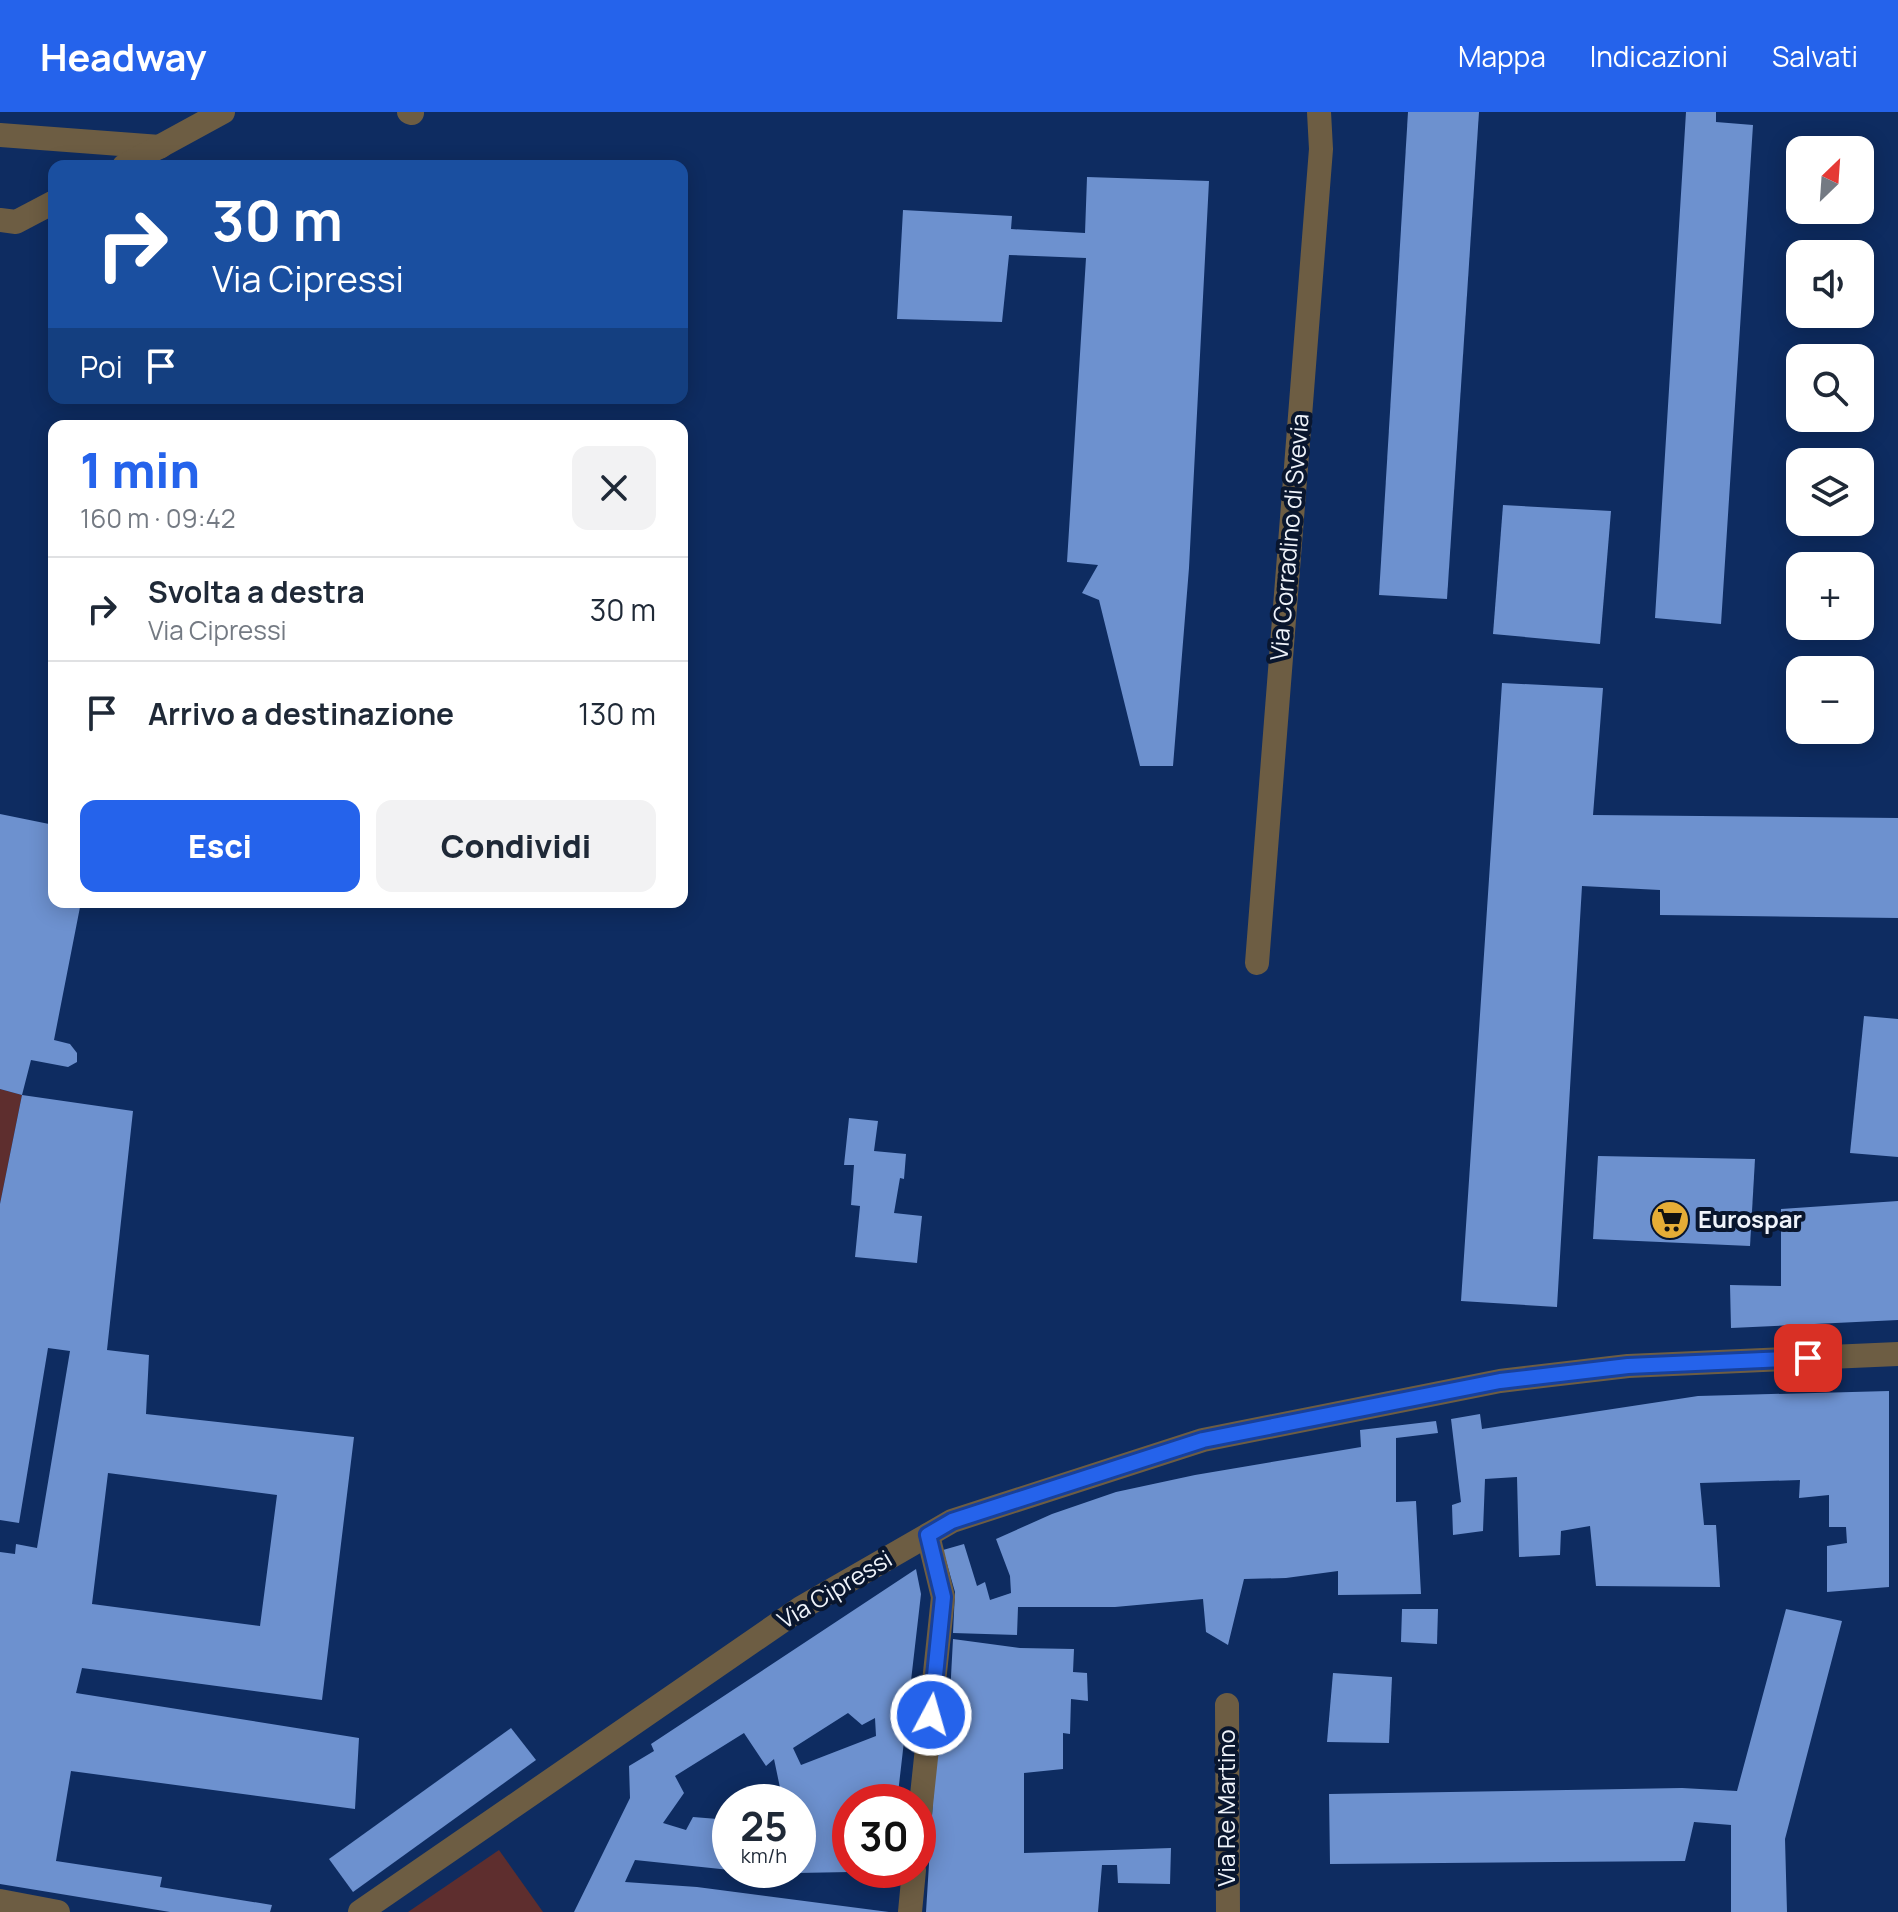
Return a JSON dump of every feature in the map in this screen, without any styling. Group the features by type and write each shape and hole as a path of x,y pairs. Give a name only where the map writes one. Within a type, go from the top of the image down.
{"street":[{"path":"135,160 223,112"},
{"name":"Via Corradino di Svevia","path":"1257,963 1321,149 1319,112"},
{"path":"0,135 160,147"},
{"path":"0,220 16,222 48,205"},
{"name":"Via Cipressi","path":"360,1912 801,1608 952,1521 1203,1440 1500,1381 1628,1366 1898,1354"},
{"path":"923,1784 943,1597 928,1535"},
{"name":"Via Re Martino","path":"1227,1705 1228,1912"},
{"path":"910,1912 912,1888"},
{"path":"0,1901 58,1912"}],"shaded area":[{"path":"0,1089 22,1095 0,1204"},
{"path":"499,1850 543,1912 408,1912"}],"building":[{"path":"1408,112 1479,112 1447,599 1379,595"},
{"path":"1686,112 1716,112 1716,122 1753,125 1721,624 1655,618"},
{"path":"1087,177 1209,181 1189,568 1173,766 1140,766 1099,600 1082,593 1098,565 1067,562 1086,258 1009,255 1002,322 897,319 903,210 1012,216 1011,229 1085,233"},
{"path":"1503,505 1611,511 1600,644 1493,634"},
{"path":"1502,683 1603,688 1593,815 1898,818 1898,918 1660,915 1660,890 1582,886 1557,1307 1461,1301"},
{"path":"0,814 48,824 48,908 80,908 54,1040 70,1044 77,1053 77,1062 68,1067 31,1060 22,1095 0,1089"},
{"path":"1864,1016 1898,1019 1898,1157 1850,1153"},
{"path":"22,1095 133,1111 107,1350 149,1355 146,1414 354,1437 322,1700 82,1668 76,1693 359,1738 355,1809 71,1771 56,1861 162,1877 160,1887 272,1905 270,1912 170,1912 0,1884 0,1552 15,1554 16,1544 37,1548 70,1351 48,1348 19,1523 0,1520 0,1204","holes":["108,1473 277,1495 260,1626 92,1604"]},
{"path":"849,1118 878,1121 874,1151 906,1154 904,1179 900,1178 894,1213 922,1216 917,1263 855,1257 860,1206 851,1205 854,1165 844,1165"},
{"path":"1598,1156 1755,1159 1750,1246 1593,1239"},
{"path":"1898,1201 1898,1320 1731,1328 1730,1285 1781,1286 1781,1209"},
{"path":"1889,1391 1889,1587 1827,1592 1827,1546 1847,1543 1846,1527 1829,1527 1829,1495 1799,1498 1800,1480 1700,1483 1704,1525 1716,1525 1720,1587 1596,1586 1590,1526 1561,1531 1560,1555 1519,1557 1517,1477 1485,1479 1483,1531 1453,1535 1452,1505 1461,1502 1451,1419 1480,1414 1482,1429 1698,1396"},
{"path":"1436,1421 1438,1433 1396,1438 1396,1502 1416,1501 1421,1594 1338,1595 1338,1571 1286,1578 1244,1579 1228,1645 1206,1632 1203,1599 1115,1607 1018,1607 1017,1635 953,1633 955,1592 943,1550 964,1544 977,1586 985,1582 990,1600 1011,1593 1010,1576 996,1539 1052,1514 1116,1492 1195,1475 1361,1447 1360,1430"},
{"path":"916,1569 921,1594 899,1784 832,1784 832,1872 816,1873 816,1784 779,1784 774,1759 766,1766 744,1733 675,1776 684,1793 663,1823 686,1830 693,1817 712,1819 712,1868 635,1860 625,1882 697,1887 889,1912 574,1912 630,1798 629,1766 654,1751 651,1744","holes":["848,1713 862,1725 875,1718 876,1736 801,1765 793,1748"]},
{"path":"1402,1609 1438,1609 1437,1644 1401,1642"},
{"path":"1786,1609 1842,1621 1785,1839 1787,1912 1731,1912 1731,1825 1694,1822 1685,1861 1330,1864 1329,1794 1682,1788 1737,1791"},
{"path":"953,1639 1020,1648 1074,1649 1073,1672 1087,1673 1088,1701 1071,1699 1070,1734 1063,1733 1063,1769 1024,1773 1024,1853 1171,1848 1170,1884 1118,1883 1117,1865 1102,1865 1098,1912 926,1912 928,1888 936,1888 936,1752 947,1751"},
{"path":"1333,1673 1392,1677 1389,1743 1327,1742"},
{"path":"511,1728 536,1760 353,1892 329,1859"}],"place":[{"name":"Eurospar","path":"1670,1220"}],"route":[{"path":"931,1715 943,1597 928,1535 952,1521 1203,1440 1500,1381 1628,1366 1808,1358"}]}
